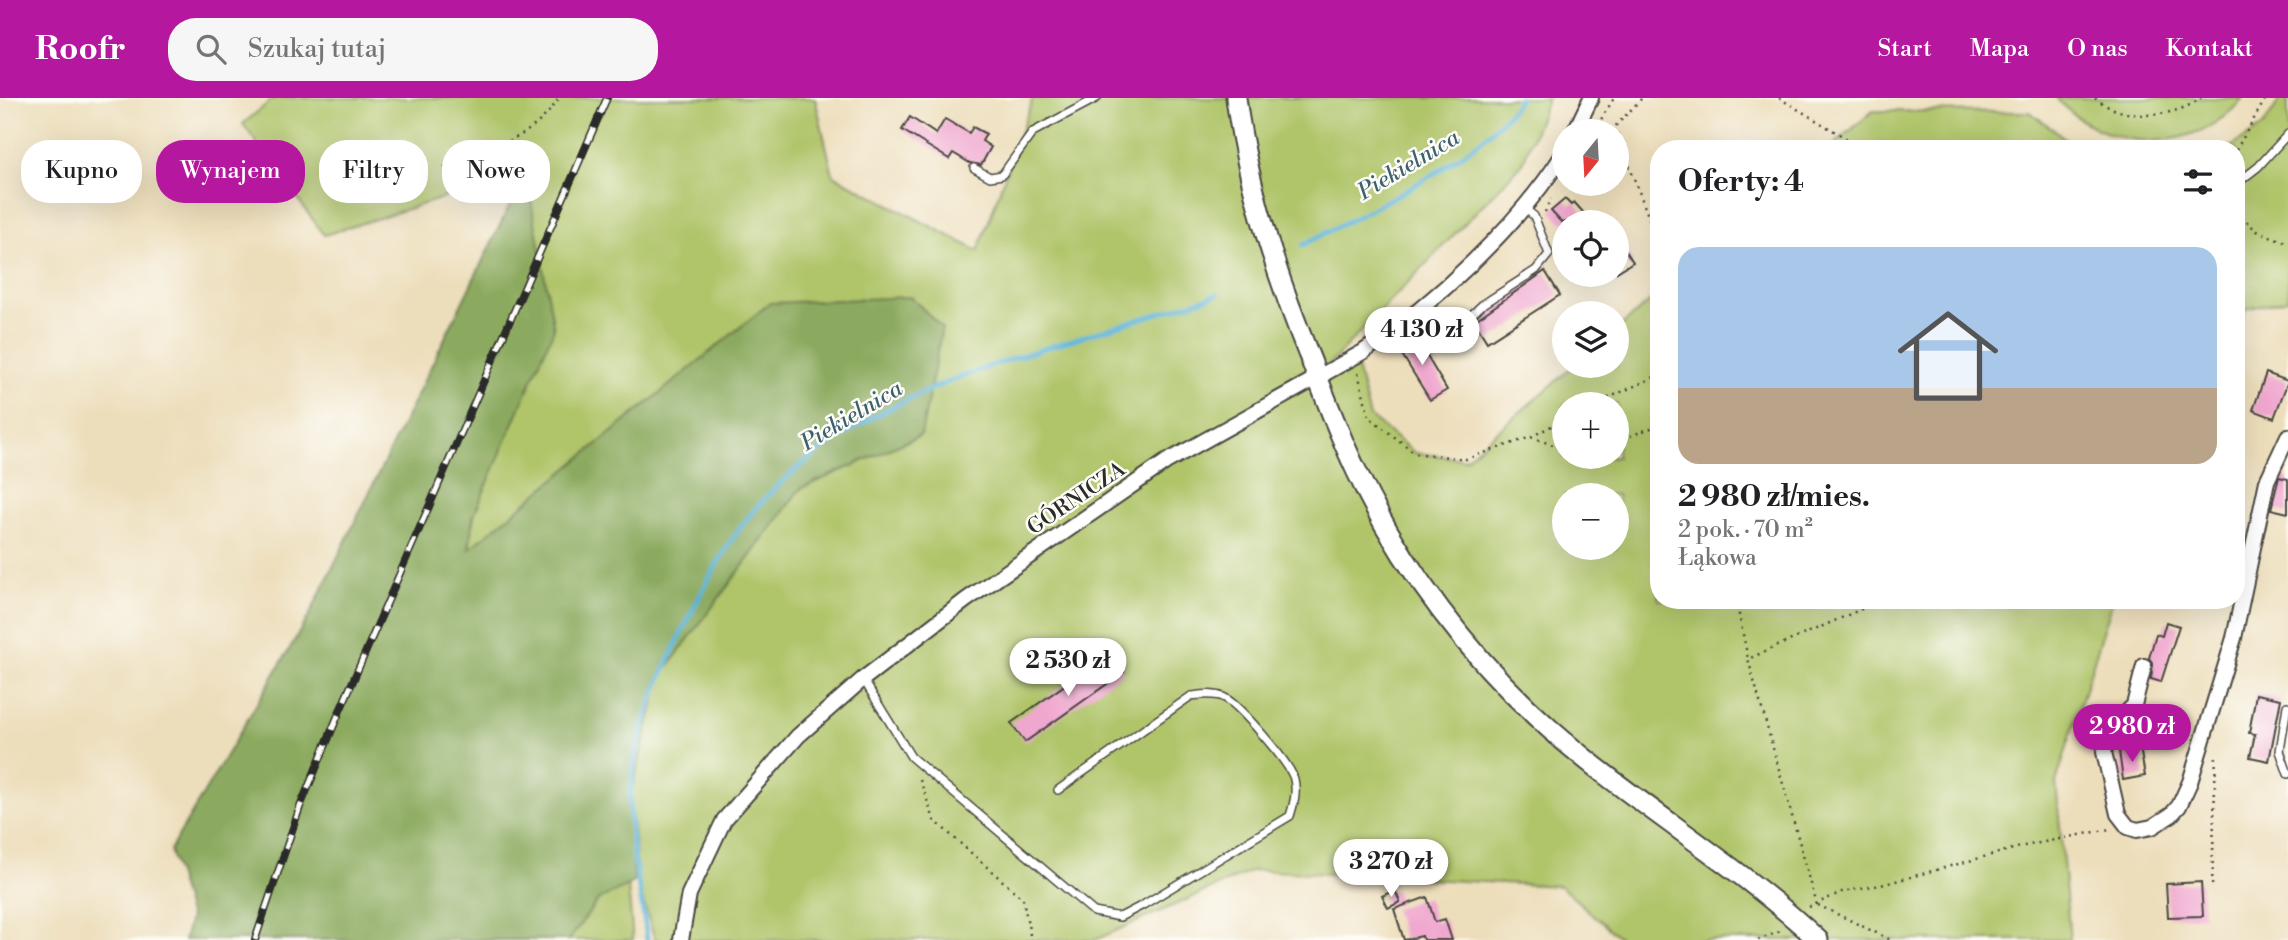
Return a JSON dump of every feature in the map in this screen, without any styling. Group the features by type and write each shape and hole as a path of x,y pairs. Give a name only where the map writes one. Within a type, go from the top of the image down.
{"main road":[{"path":"1236,98 1257,205 1292,314 1357,472 1392,538 1421,582 1472,650 1550,729 1603,773 1750,881 1818,940"}],"street":[{"path":"1581,119 1591,98"},
{"name":"GÓRNICZA","path":"681,940 689,894 724,820 799,736 863,680 966,600 1156,469 1363,352 1393,332 1499,234 1542,188 1552,172"},
{"path":"2245,583 2263,493 2271,468 2288,436"},
{"path":"2144,666 2134,705 2111,729 2104,752 2114,802 2122,821 2128,827 2145,829 2162,821 2179,806 2186,794 2234,638 2240,609"}],"lane":[{"path":"974,168 990,177 1002,175 1033,132 1097,98"},
{"path":"2245,177 2288,134"},
{"path":"1447,338 1482,305 1536,270 1549,254 1534,215 1523,206"},
{"path":"863,680 911,757 1094,912 1120,917 1290,816 1296,798 1293,776 1241,707 1223,697 1206,694 1191,696 1058,790"},
{"path":"2287,706 2280,751 2288,774"}],"path":[{"path":"514,140 546,118 559,98"},
{"path":"1601,119 1614,98"},
{"path":"1622,119 1642,98"},
{"path":"1779,98 1849,140"},
{"path":"2095,98 2130,114 2161,115 2192,105 2201,98"},
{"path":"2242,140 2266,98"},
{"path":"1629,168 1650,222"},
{"path":"2245,220 2258,231 2288,243"},
{"path":"1357,369 1369,416 1415,453 1465,459 1531,437 1552,426"},
{"path":"1621,392 1650,378"},
{"path":"1629,436 1650,428"},
{"path":"1531,437 1552,445"},
{"path":"1738,609 1748,659 1817,905 1891,940"},
{"path":"1748,659 1862,609"},
{"path":"2212,885 2216,748"},
{"path":"911,757 934,820 1023,899 1031,940"},
{"path":"1817,905 1844,891 1881,885 2024,846 2128,827"},
{"path":"1758,940 1786,929"}],"green space":[{"path":"274,98 815,98 833,175 978,251 1033,98 1548,98 1522,164 1318,376 1357,368 1370,417 1415,453 1465,459 1560,378 1629,378 1629,319 1650,302 1650,609 2110,609 2056,782 2070,940 1622,940 1560,886 1254,870 1095,940 655,940 639,887 630,798 660,677 800,489 921,435 770,303 469,550 521,203 550,203 550,140 442,140 442,198 428,203 428,140 319,140 319,203 427,203 324,235 301,203 305,203 305,140 255,140 243,124"},
{"path":"2056,98 2243,98 2223,117 2201,131 2159,140 2124,138 2099,130 2076,116"},
{"path":"2281,98 2288,98 2288,299 2245,311 2245,140 2242,140 2263,126"},
{"path":"1873,111 2030,112 2068,140 1839,140"},
{"path":"511,203 532,203 554,329 473,517 469,549 770,303 911,297 942,328 921,435 800,489 660,677 630,798 634,882 598,900 569,940 184,940 190,918 170,850 309,616"},
{"path":"628,886 633,940 569,940 598,900"}],"building":[{"path":"910,117 936,134 945,119 969,133 973,127 986,134 982,141 991,147 981,165 970,163 953,153 949,159 902,130"},
{"path":"1565,199 1571,205 1574,202 1581,210 1552,210"},
{"path":"1545,271 1552,287 1555,287 1560,295 1487,342 1474,321"},
{"path":"1419,335 1426,346 1422,348 1447,390 1430,400 1398,348"},
{"path":"2266,373 2288,381 2274,418 2253,410"},
{"path":"2279,477 2288,479 2288,513 2271,509"},
{"path":"2166,622 2179,626 2161,682 2151,679 2153,664 2149,658 2156,634 2162,636"},
{"path":"1110,653 1124,672 1025,742 1011,723"},
{"path":"2256,694 2281,699 2269,761 2250,757 2255,734 2249,733"},
{"path":"2140,747 2145,776 2123,780 2119,751"},
{"path":"2201,882 2203,916 2168,917 2166,884"},
{"path":"1395,890 1400,902 1388,908 1382,896"},
{"path":"1427,897 1435,922 1445,919 1452,940 1423,940 1422,936 1404,940 1394,909"}],"waterway":[{"name":"Piekielnica","path":"1303,245 1451,163 1502,121 1520,98"},
{"name":"Piekielnica","path":"647,940 630,816 636,754 648,710 674,648 714,569 751,514 797,468 850,431 907,400 968,374 1031,352 1218,294"}],"railway":[{"path":"255,940 300,807 339,713 607,98"}]}
